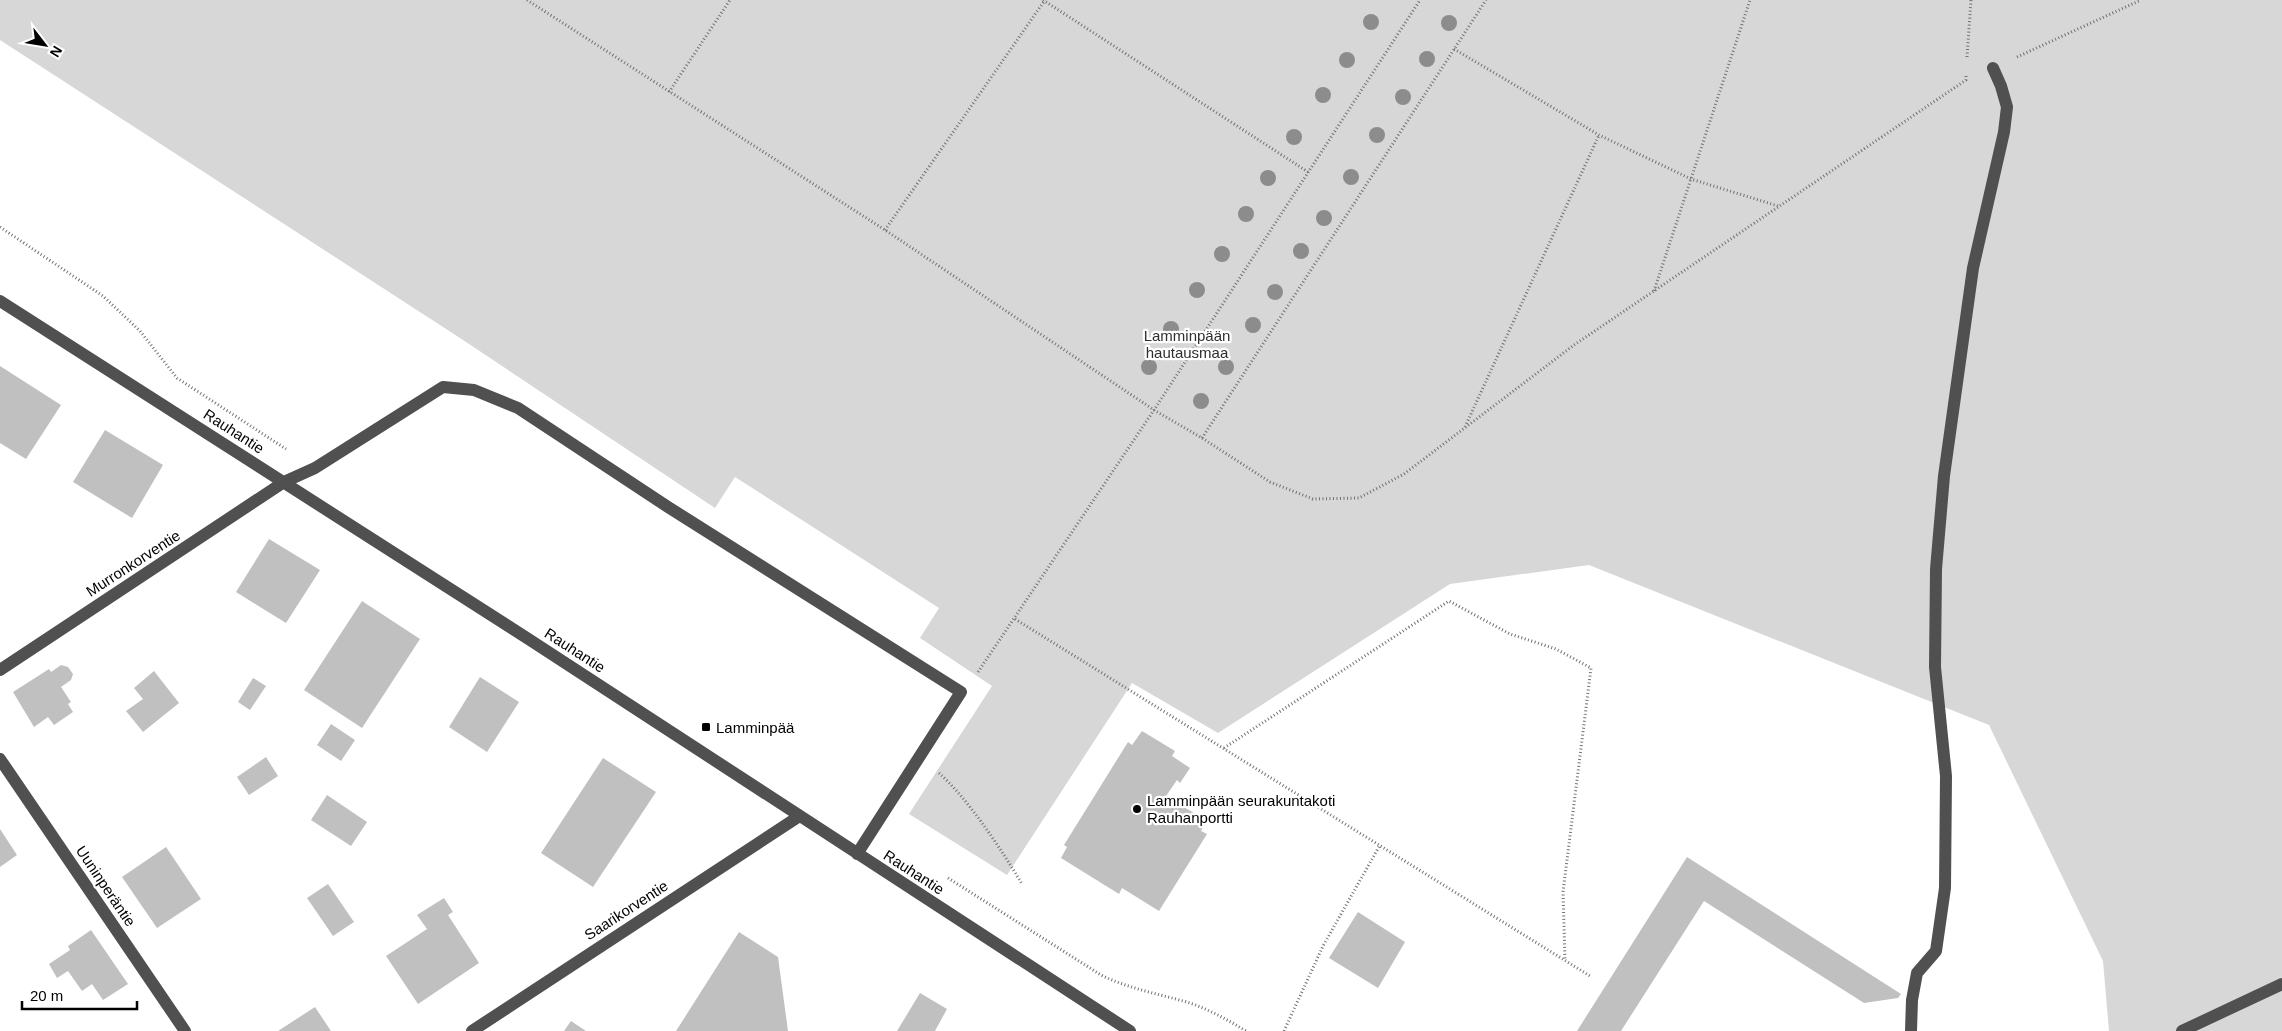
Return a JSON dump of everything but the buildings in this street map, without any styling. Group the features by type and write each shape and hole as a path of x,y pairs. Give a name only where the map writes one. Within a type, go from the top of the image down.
{"street":[{"path":"1911,1031 1912,1000 1917,973 1936,951 1945,888 1946,776 1936,667 1936,569 1944,476 1973,268 1996,160 2004,132 2007,107 1993,68"},
{"name":"Rauhantie","path":"0,301 530,640 798,817 1130,1031"},
{"name":"Murronkorventie","path":"0,670 284,482 315,468 443,387 474,390 518,408 668,507 962,692"},
{"path":"857,854 962,692"},
{"name":"Uuninperäntie","path":"0,759 185,1031"},
{"name":"Saarikorventie","path":"472,1031 798,817"},
{"path":"2182,1031 2282,984"}],"path":[{"path":"527,0 884,230 1154,410 1202,438 1270,482 1313,500 1359,498 1404,474 1574,345 1966,80 2141,0"},
{"path":"670,92 730,0"},
{"path":"884,230 1044,0 1308,172"},
{"path":"962,692 982,668 1154,410 1420,0"},
{"path":"1202,438 1486,0"},
{"path":"1654,291 1750,0"},
{"path":"1967,62 1971,0"},
{"path":"1454,49 1600,135 1691,179 1779,206"},
{"path":"1966,80 1967,72"},
{"path":"1464,429 1600,135"},
{"path":"0,228 103,296 140,331 177,378 315,468"},
{"path":"1224,748 1449,601 1510,634 1556,649 1592,668 1563,892 1565,960"},
{"path":"1014,619 1590,976"},
{"path":"918,758 941,775 974,813 1004,854 1022,884"},
{"path":"1284,1031 1323,946 1380,845"},
{"path":"940,873 1100,975 1121,985 1197,1006 1229,1020 1246,1031"}],"green space":[{"name":"Lamminpään hautausmaa","path":"0,0 2282,0 2282,1031 2109,1031 2103,961 1989,725 1589,565 1450,584 1218,733 1132,683 1007,875 909,814 992,686 920,638 939,608 735,477 715,508 460,338 0,40"}],"place":[{"name":"Lamminpää","path":"706,727"},
{"name":"Lamminpään seurakuntakoti Rauhanportti","path":"1137,809"}]}
